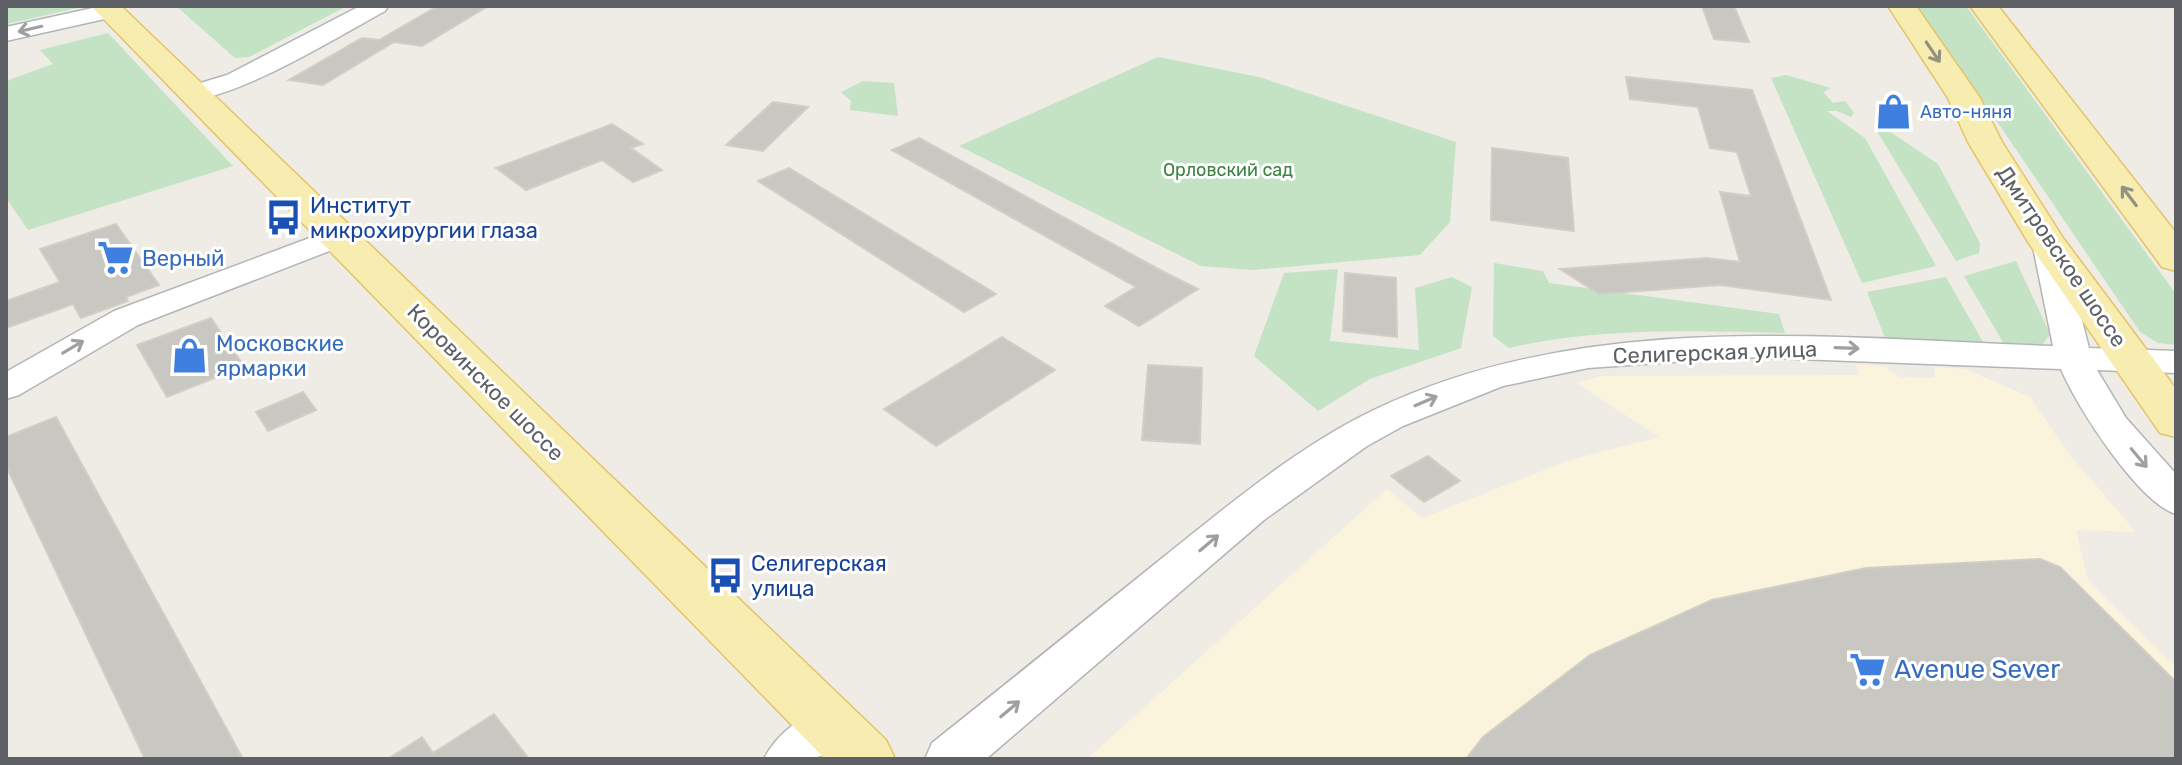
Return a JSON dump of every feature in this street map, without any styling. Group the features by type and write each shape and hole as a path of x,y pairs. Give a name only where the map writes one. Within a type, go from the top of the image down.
{"main road":[{"name":"Дмитровское шоссе","path":"1902,6 1964,98 1985,142 2047,242 2176,422"},
{"path":"1984,6 2176,259"},
{"name":"Коровинское шоссе","path":"107,8 339,236 828,748"}],"street":[{"path":"193,93 236,80 377,6"},
{"path":"6,34 107,8"},
{"path":"6,387 97,333 138,313 339,236"},
{"path":"2047,242 2054,287 2083,378 2105,413 2176,500"},
{"name":"Селигерская улица","path":"950,759 1250,510 1354,437 1390,417 1458,388 1509,372 1588,357 1690,348 1807,347 2176,362"},
{"path":"1980,353 2003,358 2041,373 2105,413"}],"shaded area":[{"path":"1856,364 1884,366 1900,377 1934,378 1935,367 1965,369 2030,397 2068,453 2136,532 2076,530 2088,581 2176,667 2176,759 1087,759 1387,489 1422,518 1570,460 1659,437 1577,383 1602,376 1860,375"}],"green space":[{"path":"6,6 82,6 82,7 7,24"},
{"path":"176,6 347,6 249,57 235,58"},
{"path":"1914,6 1966,6 2176,294 2176,345 2158,343 2140,332 1981,98"},
{"path":"108,33 233,166 28,230 6,198 6,81 53,64 40,50"},
{"name":"Орловский сад","path":"1158,57 1259,77 1456,142 1450,222 1420,255 1252,270 1201,266 959,146"},
{"path":"1786,75 1831,88 1823,92 1833,103 1845,101 1854,113 1851,117 1837,111 1827,111 1865,138 1936,266 1862,283 1771,78"},
{"path":"863,81 894,83 898,116 850,110 851,101 841,92"},
{"path":"1883,127 1938,164 1980,243 1979,253 1956,261 1875,128"},
{"path":"2016,261 2050,334 2043,344 2004,344 1964,276"},
{"path":"1494,263 1543,271 1549,283 1779,314 1785,333 1612,333 1509,348 1493,336"},
{"path":"1338,269 1330,341 1419,350 1415,288 1452,277 1472,287 1461,348 1370,379 1318,411 1254,356 1284,273"},
{"path":"1946,277 1983,342 1885,338 1867,292"}],"building":[{"path":"438,6 488,6 422,46 394,42 323,85 289,80 362,38 379,40"},
{"path":"1702,6 1734,6 1749,42 1714,39"},
{"path":"1626,77 1752,90 1831,300 1720,285 1599,294 1560,269 1707,258 1740,262 1720,192 1751,196 1737,152 1710,148 1698,107 1630,99"},
{"path":"773,102 808,107 763,151 726,145"},
{"path":"612,124 643,144 631,148 662,170 633,182 602,160 526,190 496,168"},
{"path":"919,138 1198,289 1139,326 1105,306 1136,287 892,150"},
{"path":"1492,148 1568,158 1574,231 1491,220"},
{"path":"789,168 996,294 964,312 758,181"},
{"path":"116,224 159,285 126,297 128,301 81,318 73,304 6,328 6,301 60,282 40,249"},
{"path":"1345,273 1396,278 1397,337 1343,331"},
{"name":"Московские ярмарки","path":"211,318 244,366 167,397 137,345"},
{"path":"1002,337 1055,370 936,446 884,409"},
{"path":"1148,365 1202,368 1200,444 1142,440"},
{"path":"303,392 316,410 268,431 256,412"},
{"path":"56,417 243,759 145,759 6,466 6,437"},
{"path":"1428,456 1460,481 1424,502 1391,476"},
{"name":"Avenue Sever","path":"2040,559 2060,567 2176,682 2176,759 1466,759 1483,737 1590,655 1712,600 1866,568"},
{"path":"494,714 529,759 388,759 422,737 433,753"}],"place":[{"name":"Авто-няня","path":"1894,112"},
{"name":"Институт микрохирургии глаза","path":"284,218"},
{"name":"Верный","path":"116,258"},
{"name":"Московские ярмарки","path":"190,356"},
{"name":"Селигерская улица","path":"725,576"},
{"name":"Avenue Sever","path":"1868,669"}]}
